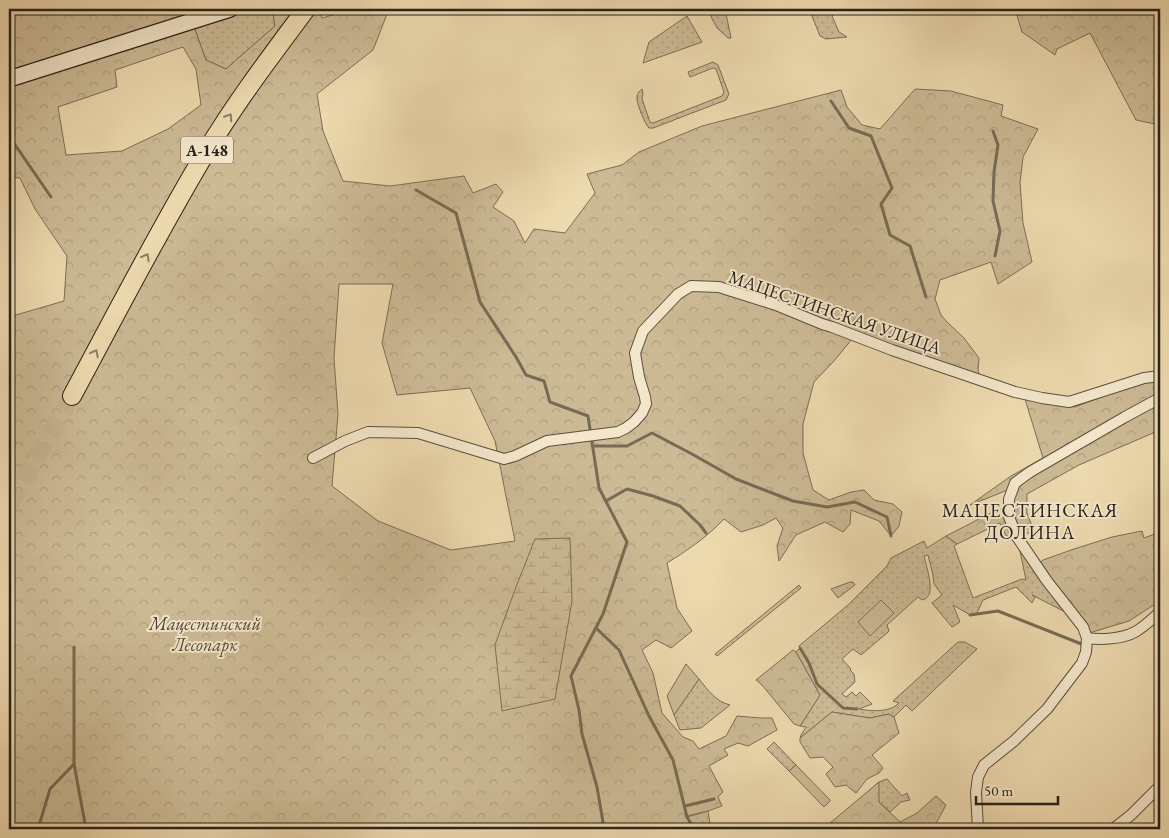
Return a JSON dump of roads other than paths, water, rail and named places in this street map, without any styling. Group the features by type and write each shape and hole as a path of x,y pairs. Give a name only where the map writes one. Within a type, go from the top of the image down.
{"highway":[{"name":"А-148","path":"72,396 163,225 207,150 257,75 306,9"}],"main road":[{"path":"9,80 230,9"}],"street":[{"name":"МАЦЕСТИНСКАЯ УЛИЦА","path":"313,458 345,441 368,432 418,433 504,459 547,441 618,432 626,428 642,413 646,404 635,353 643,331 678,294 691,286 719,287 776,305 892,350 1015,392 1042,398 1070,402 1144,378 1160,376"},
{"path":"978,829 976,792 978,777 984,765 1014,741 1048,709 1082,663 1086,652 1087,638 1083,626 1047,581 1017,537 1009,517 1010,499 1015,483 1030,472 1160,398"},
{"path":"1087,638 1099,640 1132,634 1160,612"},
{"path":"1113,829 1131,815 1160,786"}],"waterway":[{"path":"831,101 849,128 871,136 892,188 881,204 890,235 910,246 926,297"},
{"path":"993,131 998,145 994,172 993,201 1000,231 995,256"},
{"path":"9,136 51,197"},
{"path":"416,190 456,213 480,302 526,375 544,381 550,402 588,416 599,488 627,542 603,614 571,676 579,710 582,734 597,787 603,822 598,829"},
{"path":"593,446 627,446 652,433 736,479 793,501 827,507 855,502 887,517 891,536"},
{"path":"606,501 627,489 653,496 680,506 706,533"},
{"path":"970,615 998,611 1084,645"},
{"path":"596,628 619,650 649,716 673,760 687,817 694,829"},
{"path":"74,647 74,764 86,829"},
{"path":"800,648 809,663 817,684 843,708 857,709"},
{"path":"38,829 50,789 74,764"},
{"path":"685,806 714,799"}],"tunnel":[{"path":"9,505 72,396"}],"district":[{"name":"МАЦЕСТИНСКАЯ ДОЛИНА","path":"1030,521"}],"park label":[{"name":"Мацестинский Лесопарк","path":"205,633"}]}
